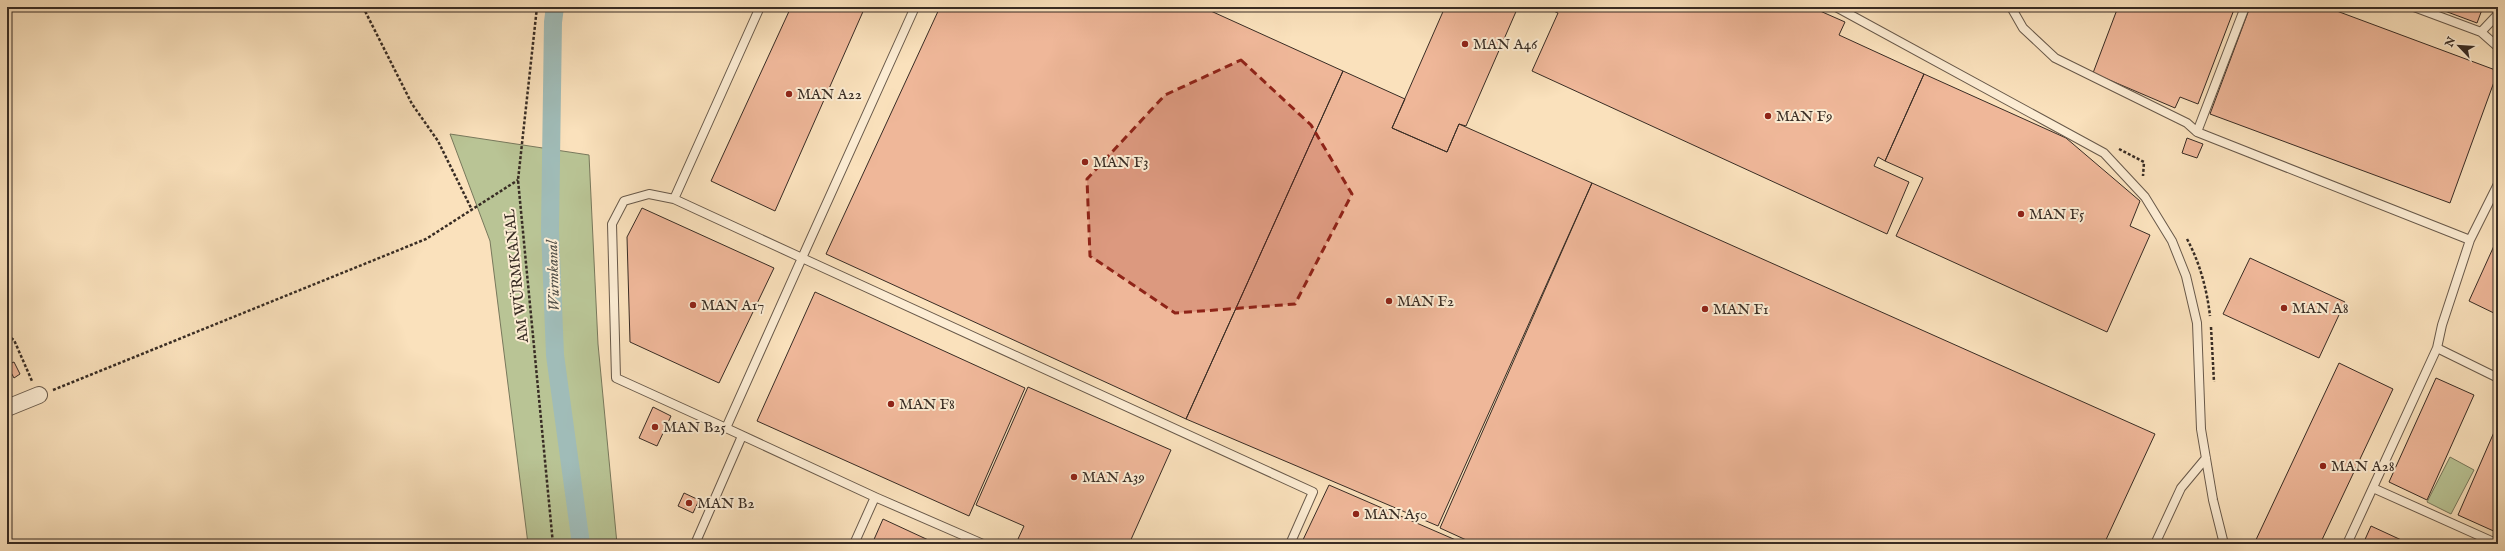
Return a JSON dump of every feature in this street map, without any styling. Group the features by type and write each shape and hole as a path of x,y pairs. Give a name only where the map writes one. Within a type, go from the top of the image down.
{"street":[{"path":"7,408 39,395"}],"lane":[{"path":"674,199 760,7"},
{"path":"726,428 915,7"},
{"path":"1836,7 2104,153 2146,197 2172,241 2186,276 2197,323 2201,429 2213,500 2224,544"},
{"path":"2011,7 2022,28 2055,58 2187,123 2197,132 2470,240"},
{"path":"2197,132 2245,7"},
{"path":"2414,7 2481,32 2498,48"},
{"path":"2481,32 2498,14"},
{"path":"2347,544 2437,348 2442,325 2470,240 2498,184"},
{"path":"982,544 875,497 616,378 612,224 624,201 648,194 674,199 1313,492 1290,544"},
{"path":"2437,348 2498,378"},
{"path":"695,544 742,436"},
{"path":"2155,544 2181,488 2206,458"},
{"path":"2373,488 2498,544"},
{"path":"854,544 875,497"}],"path":[{"path":"363,7 412,104 438,142 472,210"},
{"name":"AM WÜRMKANAL","path":"537,7 518,180 553,544"},
{"path":"2114,146 2144,162 2143,176 2146,181"},
{"path":"7,335 14,340 39,395 426,239 518,180"},
{"path":"2183,233 2194,252 2207,294 2213,338 2214,386"}],"highlighted area":[{"path":"1241,60 1311,125 1352,194 1295,304 1175,313 1090,256 1087,179 1165,95"}],"green space":[{"path":"450,134 589,155 598,344 617,544 528,544 490,241"},
{"path":"2450,457 2474,470 2451,514 2427,502"}],"building":[{"name":"MAN A22","path":"791,7 865,7 775,211 711,181"},
{"name":"MAN F3","path":"940,7 1202,7 1343,71 1186,419 826,254"},
{"name":"MAN A46","path":"1445,7 1518,7 1466,126 1459,124 1447,152 1392,128"},
{"name":"MAN F9","path":"1544,7 1777,7 1784,10 1785,7 1811,7 1845,22 1839,35 1924,74 1885,161 1878,157 1874,166 1909,182 1887,234 1532,71 1558,13"},
{"path":"2118,7 2235,7 2198,104 2180,97 2175,108 2093,73"},
{"path":"2250,7 2326,7 2498,71 2450,203 2210,114"},
{"path":"2434,7 2483,7 2477,23"},
{"name":"MAN F2","path":"1343,71 1405,99 1392,128 1447,152 1459,124 1592,183 1438,526 1186,419"},
{"name":"MAN F5","path":"1924,74 2066,138 2140,201 2130,226 2150,235 2107,332 1896,236 1923,178 1885,161"},
{"path":"2187,138 2203,144 2197,158 2182,153"},
{"name":"MAN F1","path":"1592,183 2155,434 2104,544 1475,544 1440,528"},
{"name":"MAN A17","path":"642,208 774,268 719,383 630,342 627,237"},
{"path":"2498,237 2498,315 2469,301"},
{"name":"MAN A8","path":"2250,258 2345,302 2319,358 2223,314"},
{"name":"MAN F8","path":"815,292 1025,388 969,516 757,421"},
{"path":"14,362 20,374 14,378 7,365"},
{"name":"MAN A28","path":"2339,363 2393,389 2320,544 2254,544"},
{"path":"2436,378 2474,395 2427,500 2389,482"},
{"name":"MAN A39","path":"1028,387 1171,450 1129,544 1029,544 1018,539 1024,526 976,505"},
{"name":"MAN B25","path":"653,407 671,416 657,446 639,438"},
{"path":"2498,423 2498,533 2458,515"},
{"name":"MAN A50","path":"1329,485 1465,544 1301,544"},
{"name":"MAN B2","path":"684,493 699,500 693,513 678,506"},
{"path":"883,519 937,544 872,544"},
{"path":"2371,526 2410,544 2363,544"}],"waterway":[{"name":"Würmkanal","path":"555,7 553,22 550,230 555,355 581,544"}],"place":[{"name":"MAN A46","path":"1465,44"},
{"name":"MAN A22","path":"789,94"},
{"name":"MAN F9","path":"1768,116"},
{"name":"MAN F3","path":"1085,162"},
{"name":"MAN F5","path":"2021,214"},
{"name":"MAN F2","path":"1389,301"},
{"name":"MAN A17","path":"693,305"},
{"name":"MAN A8","path":"2284,308"},
{"name":"MAN F1","path":"1705,309"},
{"name":"MAN F8","path":"891,404"},
{"name":"MAN B25","path":"655,427"},
{"name":"MAN A28","path":"2323,466"},
{"name":"MAN A39","path":"1074,477"},
{"name":"MAN B2","path":"689,503"},
{"name":"MAN A50","path":"1356,514"}]}
